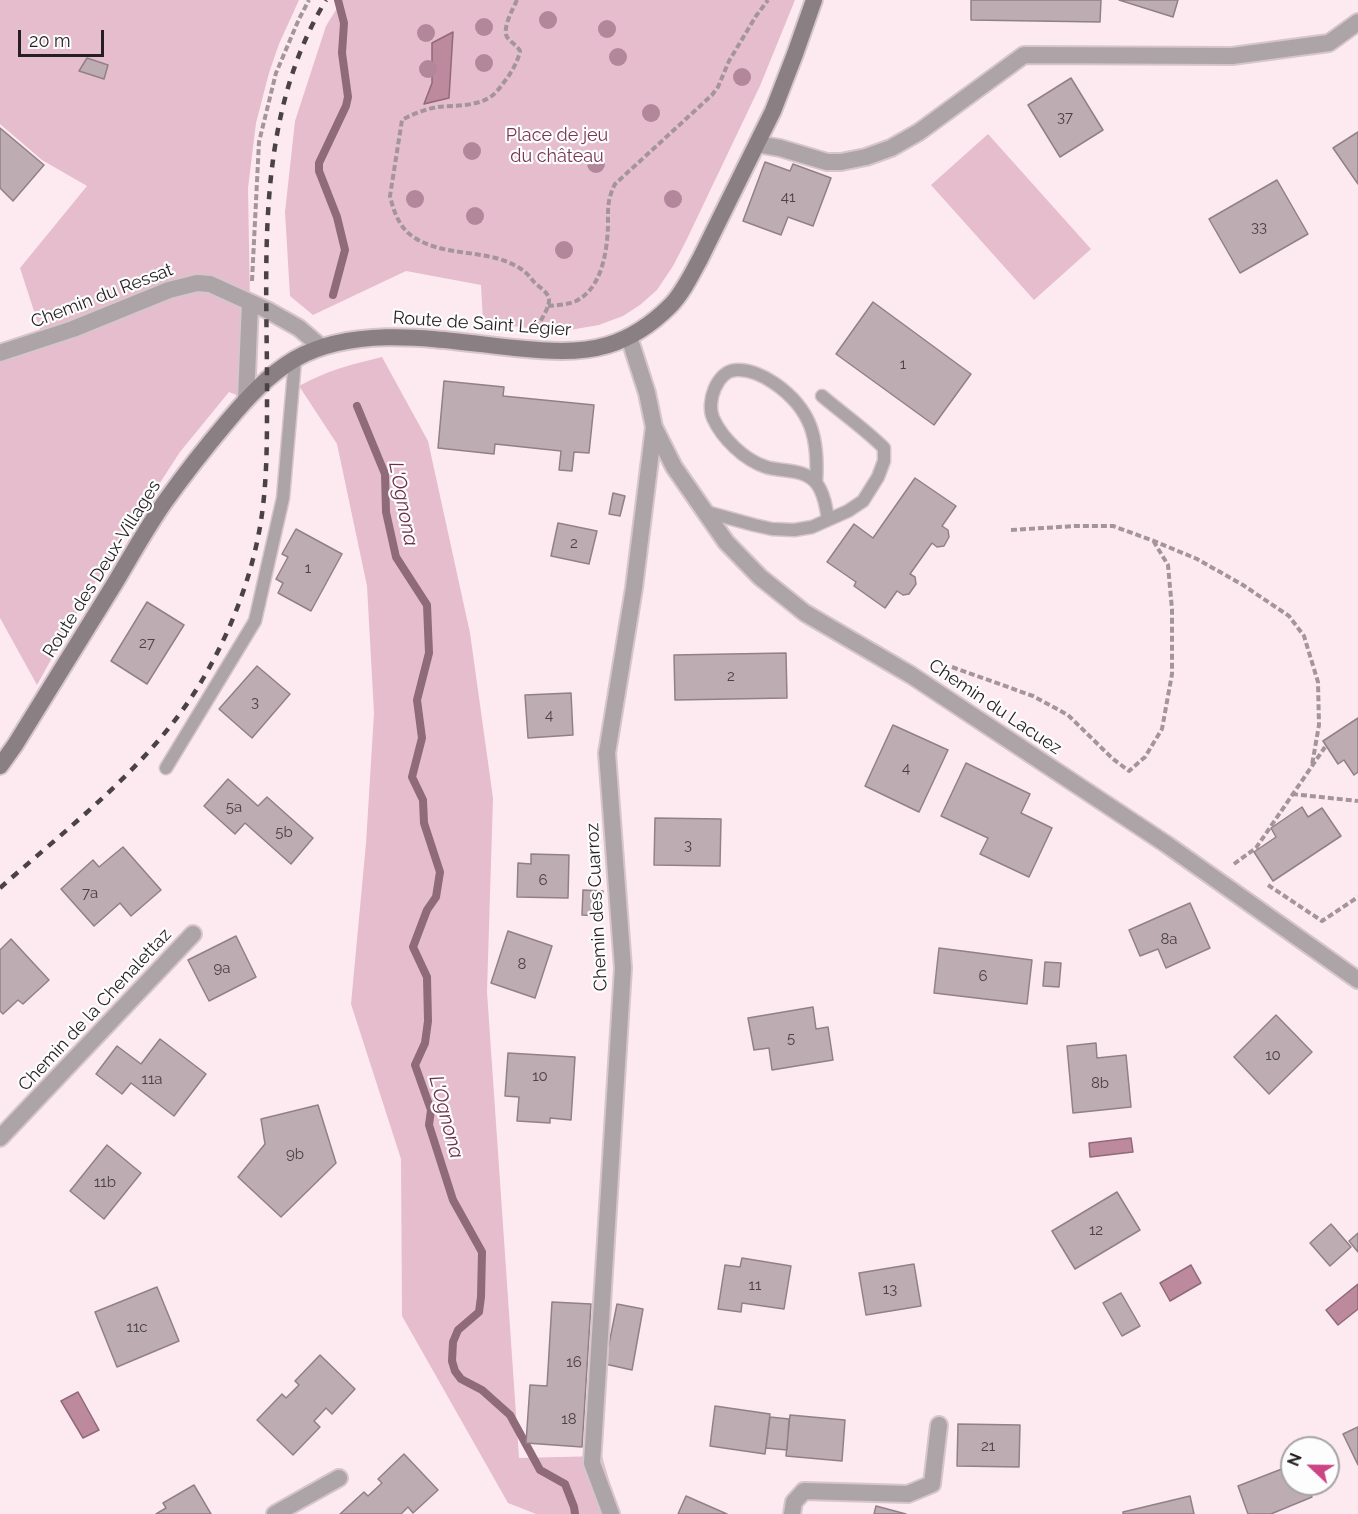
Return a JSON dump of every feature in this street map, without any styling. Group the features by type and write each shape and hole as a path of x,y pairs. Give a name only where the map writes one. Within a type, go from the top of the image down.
{"main road":[{"name":"Route de Saint Légier","path":"246,399 268,378 295,360 321,347 370,338 397,337 568,351 607,345 629,337 655,320 672,304 687,283 757,144 773,111 814,0"},
{"name":"Route des Deux-Villages","path":"0,766 163,504 208,443 246,399"}],"street":[{"path":"757,144 780,148 827,162 866,157 891,148 919,132 1024,55 1232,56 1329,43 1358,22"},
{"name":"Chemin du Ressat","path":"0,353 73,329 169,290 197,283 210,284 267,310 299,328 321,347"},
{"path":"246,399 250,303"},
{"name":"Chemin des Cuarroz","path":"611,1514 592,1463 623,968 607,753 634,588 654,427 629,337"},
{"name":"Chemin du Lacuez","path":"654,427 674,467 726,542 760,577 805,613 940,694 1166,844 1358,980"},
{"name":"Chemin de la Chenalettaz","path":"0,1138 193,934"},
{"path":"792,1514 794,1502 804,1491 908,1494 932,1484 939,1425"},
{"path":"275,1514 339,1478"}],"lane":[{"path":"165,768 255,621 283,498 295,360"},
{"path":"816,483 818,462 814,439 808,418 796,401 759,374 736,370 727,372 717,383 710,405 712,416 727,438 749,459 764,466 793,471 816,483 823,496 828,519"},
{"path":"703,511 772,529 794,530 812,527 863,501 878,477 884,461 884,448 872,435 822,396"}],"path":[{"path":"250,303 254,268 259,142 276,73 309,0"},
{"path":"517,0 506,28 509,40 517,45 520,51 512,71 491,96 477,102 436,108 402,120 390,196 402,227 413,237 433,246 509,262 523,270 549,299 548,306 535,329"},
{"path":"548,306 575,302 592,288 598,277 604,255 608,202 615,184 712,95 729,61 768,0"},
{"path":"1011,530 1113,526 1197,560 1243,585 1289,616 1304,636 1318,682 1319,725 1312,765"},
{"path":"952,667 1034,696 1068,715 1113,759 1129,771 1145,757 1162,729 1172,674 1172,609 1168,565 1154,541"},
{"path":"1242,869 1233,864 1256,848 1325,747"},
{"path":"1292,794 1358,801"},
{"path":"1260,881 1322,921 1358,897"}],"green space":[{"path":"0,0 299,0 279,44 256,123 248,188 250,303 246,399 229,392 180,452 85,598 37,685 0,618 0,353 43,339 20,268 87,186 42,160 0,124"},
{"name":"Place de jeu du château","path":"342,0 795,0 760,86 686,241 657,290 623,316 599,325 558,332 483,322 481,285 406,271 313,315 290,296 285,212 295,121 326,26"},
{"path":"988,134 1091,249 1034,300 931,185"},
{"path":"382,357 428,441 470,633 493,798 487,992 519,1458 602,1456 619,1514 536,1514 508,1503 402,1316 401,1159 351,1004 366,843 374,713 367,586 337,444 299,386 339,368"}],"shaded area":[{"path":"453,32 449,98 424,104 432,83 432,43"},
{"path":"1131,1138 1133,1152 1090,1157 1089,1143"},
{"path":"1191,1265 1201,1283 1170,1301 1160,1283"},
{"path":"1358,1284 1358,1309 1338,1325 1326,1310"},
{"path":"78,1392 99,1430 83,1438 61,1401"}],"building":[{"path":"971,0 1101,0 1100,22 971,20"},
{"path":"1119,0 1178,0 1173,17"},
{"path":"87,58 108,65 104,79 79,71"},
{"path":"1071,78 1103,130 1060,157 1028,105"},
{"path":"0,128 44,165 13,201 0,188"},
{"path":"1358,132 1358,184 1333,148"},
{"path":"765,162 790,171 793,164 831,178 813,226 788,217 781,235 743,221"},
{"path":"1277,180 1308,234 1240,273 1209,219"},
{"path":"873,302 971,374 934,425 836,354"},
{"path":"444,381 504,387 503,396 594,405 589,453 574,452 572,471 559,470 561,451 495,444 494,454 438,448"},
{"path":"915,478 956,506 942,526 948,530 949,537 944,546 937,547 932,543 910,574 915,577 916,584 909,594 903,595 897,591 885,608 854,586 856,582 827,562 854,524 873,538"},
{"path":"613,493 625,496 620,516 609,514"},
{"path":"558,523 597,531 589,564 551,556"},
{"path":"296,529 342,554 311,611 278,593 283,583 276,579 288,557 282,554"},
{"path":"147,602 184,625 147,684 111,661"},
{"path":"786,653 787,698 675,700 674,655"},
{"path":"257,666 290,694 252,738 219,709"},
{"path":"571,693 573,735 528,738 525,695"},
{"path":"1358,718 1358,772 1354,775 1344,760 1338,764 1323,741"},
{"path":"893,725 948,750 919,812 865,786"},
{"path":"966,763 1030,794 1021,813 1052,828 1029,877 980,854 988,838 941,816"},
{"path":"228,779 258,806 267,797 313,838 291,864 245,823 235,834 204,806"},
{"path":"1302,807 1308,817 1322,808 1341,836 1273,881 1254,852 1276,837 1271,828"},
{"path":"655,818 721,819 720,866 654,865"},
{"path":"123,847 161,890 131,916 120,903 94,926 61,889 93,860 99,867"},
{"path":"531,854 569,855 568,898 517,897 518,863 531,864"},
{"path":"583,890 603,891 601,916 582,915"},
{"path":"1190,903 1210,948 1166,968 1158,949 1140,956 1129,930"},
{"path":"508,931 552,946 535,998 491,983"},
{"path":"236,936 256,977 209,1001 188,960"},
{"path":"11,939 49,980 23,1004 18,1000 3,1014 0,1011 0,950"},
{"path":"939,948 1032,960 1027,1004 934,993"},
{"path":"1045,962 1061,963 1059,987 1043,986"},
{"path":"813,1007 816,1029 828,1027 833,1060 772,1070 769,1048 754,1050 748,1018"},
{"path":"1276,1015 1312,1052 1269,1094 1234,1057"},
{"path":"160,1039 206,1074 174,1116 131,1083 122,1094 96,1074 117,1046 141,1064"},
{"path":"1096,1043 1097,1058 1126,1055 1131,1107 1073,1113 1067,1046"},
{"path":"508,1053 575,1057 571,1120 550,1118 550,1123 517,1121 519,1097 505,1096"},
{"path":"318,1105 336,1163 281,1217 238,1177 265,1144 261,1119"},
{"path":"107,1145 141,1173 104,1219 70,1191"},
{"path":"1117,1192 1140,1230 1075,1269 1052,1231"},
{"path":"1331,1224 1351,1247 1330,1266 1310,1243"},
{"path":"1358,1233 1358,1252 1349,1241"},
{"path":"742,1258 791,1266 784,1309 742,1303 741,1312 718,1309 725,1265 740,1267"},
{"path":"914,1264 921,1306 866,1315 859,1273"},
{"path":"157,1287 179,1341 117,1367 95,1312"},
{"path":"1121,1293 1140,1326 1122,1336 1103,1303"},
{"path":"552,1302 591,1304 582,1447 526,1443 530,1385 547,1386"},
{"path":"617,1304 643,1309 632,1370 605,1364"},
{"path":"320,1355 355,1389 332,1414 326,1408 314,1421 320,1427 293,1455 257,1420 282,1394 286,1398 299,1385 295,1381"},
{"path":"715,1406 770,1414 765,1454 710,1446"},
{"path":"790,1415 845,1420 842,1461 786,1456"},
{"path":"770,1417 789,1419 787,1450 766,1448"},
{"path":"958,1424 1020,1425 1019,1467 957,1466"},
{"path":"1358,1427 1358,1465 1343,1434"},
{"path":"404,1454 438,1490 413,1513 408,1507 401,1514 340,1514 364,1492 368,1496 382,1483 378,1479"},
{"path":"1280,1470 1280,1496 1312,1497 1271,1514 1248,1514 1238,1486"},
{"path":"194,1485 211,1514 156,1514 166,1508 163,1503"},
{"path":"686,1496 727,1514 678,1514"},
{"path":"1190,1496 1194,1514 1123,1514 1123,1512"},
{"path":"876,1506 906,1514 874,1514"}],"waterway":[{"name":"L'Ognona","path":"333,295 345,250 337,217 319,171 319,163 348,97 342,53 344,23 338,0"},
{"name":"L'Ognona","path":"357,406 385,474 386,512 396,557 427,605 429,653 417,700 422,738 412,777 423,800 424,823 440,872 436,897 427,910 413,947 427,977 428,1021 425,1043 415,1065 431,1110 429,1125 453,1200 482,1252 479,1312 458,1330 453,1342 452,1361 461,1379 482,1390 510,1415 540,1470 565,1484 575,1514"}],"railway":[{"path":"0,888 111,790 162,737 204,677 241,598 254,556 265,486 267,248 269,197 275,146 286,96 302,47 326,0"}]}
